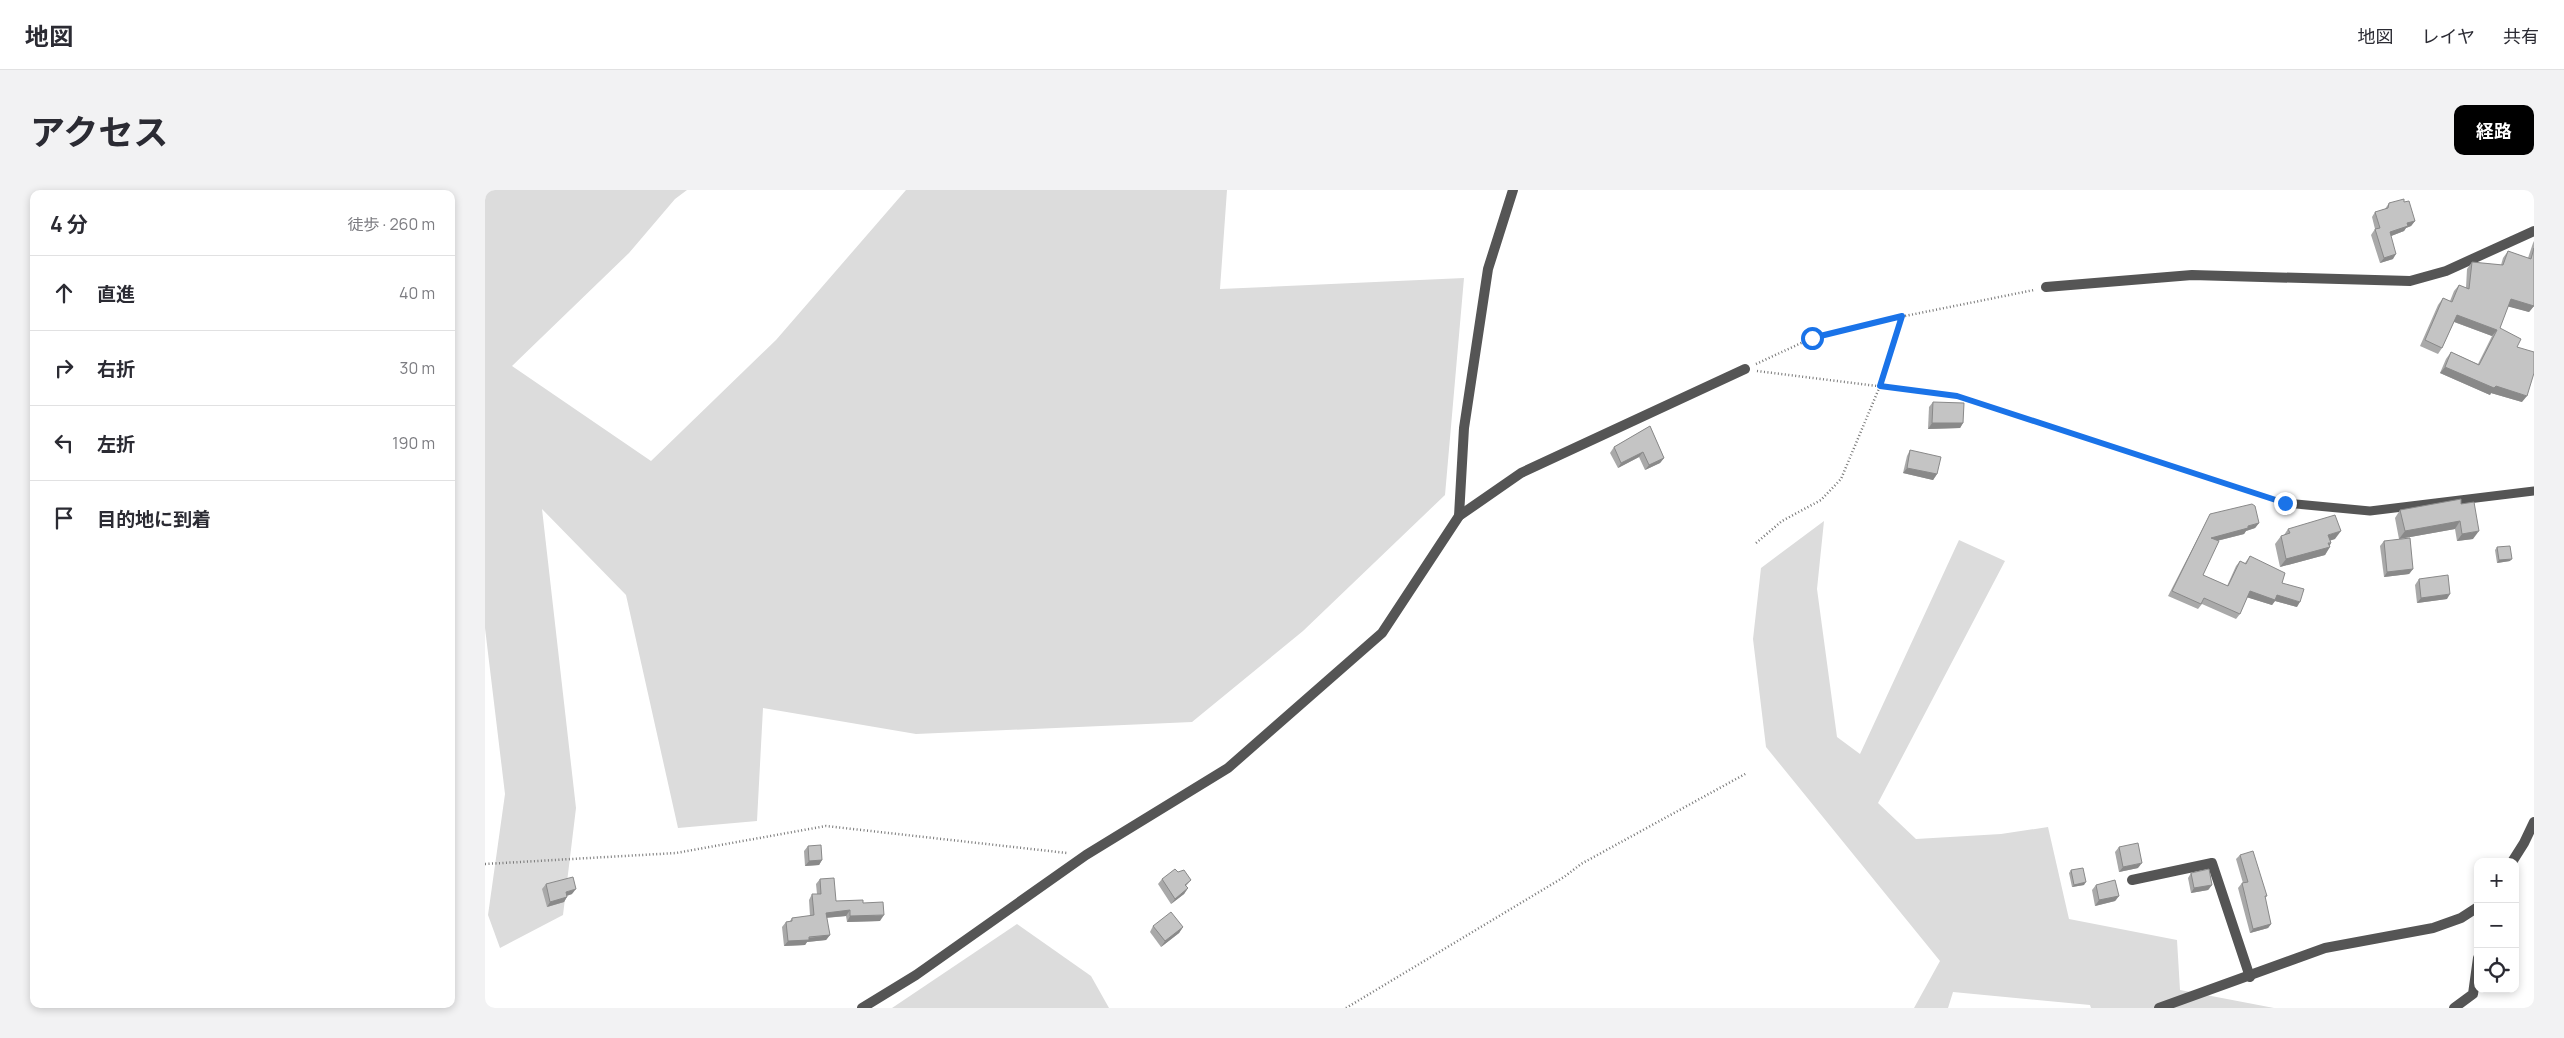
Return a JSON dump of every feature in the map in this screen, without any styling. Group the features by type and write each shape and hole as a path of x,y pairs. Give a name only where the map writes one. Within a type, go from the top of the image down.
{"street":[{"path":"1459,516 1464,428 1488,269 1513,190"},
{"path":"2046,287 2192,275 2410,281 2446,271 2534,231"},
{"path":"862,1008 917,975 1086,855 1228,768 1382,633 1459,516 1521,472 1745,369"},
{"path":"2515,858 2524,844 2534,822"},
{"path":"2132,880 2212,863 2250,977"},
{"path":"2159,1008 2201,992 2250,977 2325,948 2433,928 2461,918 2474,910"},
{"path":"2454,1008 2473,994 2474,987"}],"lane":[{"path":"2285,503 2370,512 2534,491"}],"path":[{"path":"1745,369 1812,338 1902,316 2046,287"},
{"path":"1756,543 1782,521 1821,500 1841,479 1880,386 1902,316"},
{"path":"1745,369 1957,396 2285,503"},
{"path":"1346,1008 1564,877 1581,864 1747,772"},
{"path":"485,864 676,853 826,826 1086,855"}],"shaded area":[{"path":"485,190 687,190 675,199 629,253 512,366 651,461 776,340 906,190 1227,190 1220,289 1464,278 1445,495 1303,631 1192,722 916,734 763,708 757,821 678,828 626,595 542,509 576,808 563,915 500,948 488,915 505,794 485,628"},
{"path":"1824,521 1817,589 1837,737 1860,754 1959,540 2005,561 1878,803 1916,839 2001,834 2048,827 2069,919 2177,940 2180,990 2274,1008 2091,1008 2090,1005 1953,992 1948,1008 1914,1008 1940,961 1766,747 1753,639 1761,568"},
{"path":"1017,924 1091,976 1109,1008 892,1008"}],"building":[{"path":"2404,199 2404,202 2409,201 2415,221 2407,223 2408,226 2390,232 2396,254 2384,258 2375,229 2380,228 2375,212 2388,208 2389,203"},
{"path":"2534,248 2534,306 2511,299 2500,328 2521,339 2517,347 2534,352 2534,373 2527,396 2496,386 2494,388 2445,367 2451,352 2479,365 2497,330 2457,315 2442,348 2425,340 2443,298 2452,302 2459,285 2469,289 2472,262 2503,265 2508,251 2531,259"},
{"path":"1933,402 1964,403 1963,423 1932,423"},
{"path":"1650,426 1664,458 1649,465 1643,452 1621,463 1614,447"},
{"path":"1910,450 1941,457 1937,474 1907,468"},
{"path":"2461,499 2461,504 2474,502 2479,531 2462,534 2460,521 2405,531 2400,510"},
{"path":"2252,504 2255,506 2259,523 2211,538 2219,541 2203,575 2228,586 2240,561 2246,564 2250,556 2285,573 2282,583 2304,589 2300,602 2277,595 2275,600 2250,591 2240,614 2204,598 2201,604 2172,591 2210,514"},
{"path":"2335,515 2341,531 2328,535 2331,543 2328,543 2330,547 2286,559 2281,536 2290,533 2288,529"},
{"path":"2410,538 2413,569 2387,572 2384,541"},
{"path":"2510,546 2512,559 2499,560 2497,547"},
{"path":"2448,575 2450,594 2421,598 2419,579"},
{"path":"2138,843 2142,863 2123,867 2119,847"},
{"path":"821,845 822,860 809,861 808,846"},
{"path":"2253,851 2267,896 2265,896 2271,924 2253,929 2242,883 2248,882 2240,855"},
{"path":"2083,868 2086,882 2074,885 2071,870"},
{"path":"1175,869 1178,872 1184,870 1191,880 1185,885 1188,888 1175,899 1162,879"},
{"path":"2209,869 2212,885 2194,888 2191,873"},
{"path":"573,877 576,889 566,892 567,897 550,902 546,884"},
{"path":"834,878 836,901 863,900 863,903 883,902 884,915 850,916 850,910 826,913 830,935 809,937 809,940 788,941 786,922 792,921 792,918 814,915 812,894 821,894 820,879"},
{"path":"2115,880 2119,896 2099,900 2096,885"},
{"path":"1171,912 1183,927 1165,941 1153,926"}],"route":[{"path":"1812,338 1902,316 1880,386 1957,396 2285,503"}]}
